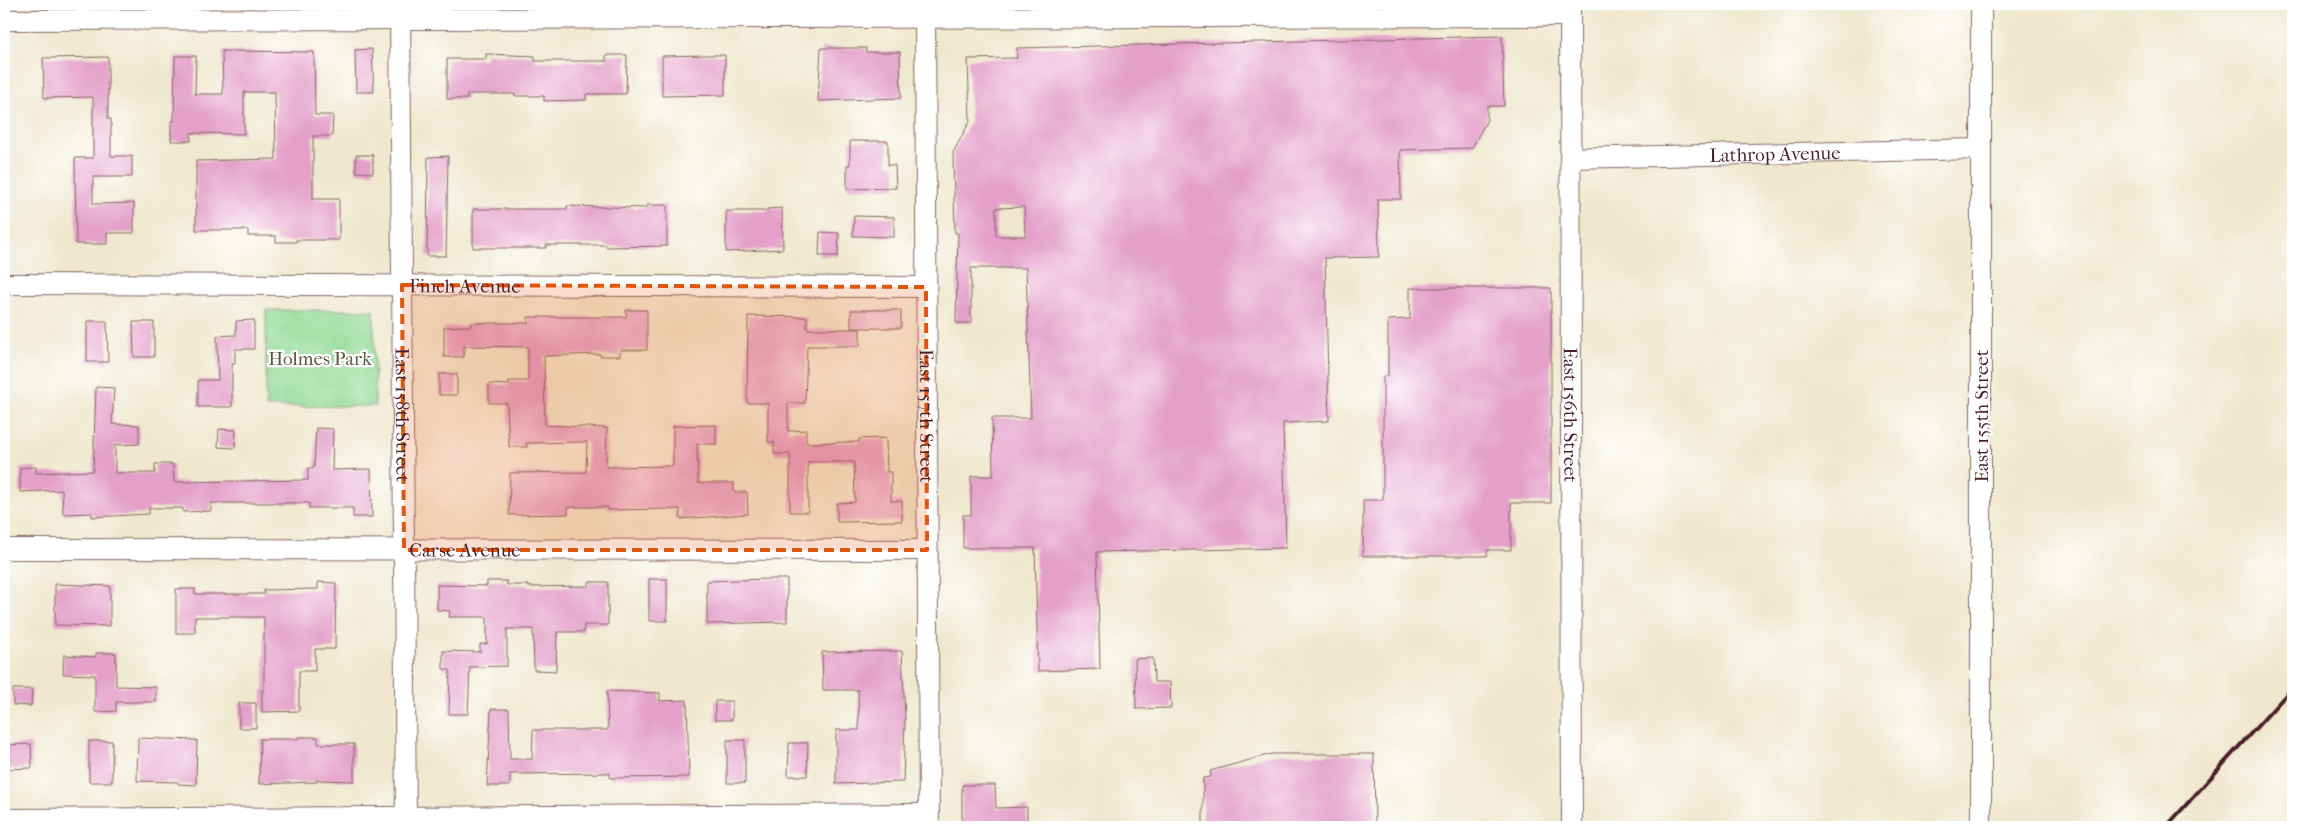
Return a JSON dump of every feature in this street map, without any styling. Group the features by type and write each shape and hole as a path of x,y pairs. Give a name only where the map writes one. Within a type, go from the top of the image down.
{"street":[{"name":"East 155th Street","path":"1980,4 1980,827"},
{"name":"East 157th Street","path":"925,10 929,821"},
{"path":"4,20 400,11 1570,10"},
{"name":"East 156th Street","path":"1570,10 1572,827"},
{"name":"East 158th Street","path":"400,11 406,821"},
{"name":"Lathrop Avenue","path":"1570,158 1980,149"},
{"name":"Finch Avenue","path":"4,284 926,287"},
{"name":"Carse Avenue","path":"4,549 927,550"},
{"path":"4,819 929,821"}],"highlighted area":[{"path":"402,285 926,287 927,550 404,550"}],"green space":[{"name":"Holmes Park","path":"266,310 374,310 375,406 266,407"}],"building":[{"path":"1502,36 1504,106 1487,106 1487,120 1472,148 1400,150 1401,199 1378,199 1379,257 1325,258 1329,421 1283,423 1286,548 1097,552 1100,669 1038,671 1035,548 963,548 963,515 971,515 971,476 993,476 992,418 1031,418 1026,268 971,268 971,323 956,323 958,233 955,233 953,153 970,121 968,59 1017,58 1017,48","holes":["1024,207 1025,236 996,236 996,208"]},
{"path":"821,48 866,48 866,52 900,52 901,98 818,101"},
{"path":"372,49 374,92 356,92 355,50"},
{"path":"222,51 314,52 315,115 333,115 332,136 313,136 313,199 339,199 339,240 276,242 276,236 248,236 248,230 196,230 196,161 276,159 275,92 244,92 244,134 191,133 191,141 171,141 171,121 174,121 175,56 196,56 195,94 223,94"},
{"path":"486,54 535,56 535,61 606,61 606,55 627,55 626,94 586,94 586,100 544,101 544,96 515,96 515,94 467,94 467,99 447,99 447,59 486,59"},
{"path":"725,55 725,95 662,96 662,56"},
{"path":"108,57 108,119 111,119 111,156 132,156 132,177 93,177 93,204 134,203 134,233 107,233 107,244 76,244 75,158 93,158 93,97 44,98 43,58"},
{"path":"850,141 888,141 888,165 895,165 896,188 847,189"},
{"path":"356,155 373,155 373,173 356,172"},
{"path":"448,156 446,256 427,256 428,157"},
{"path":"646,205 667,205 667,246 606,247 606,245 546,245 546,248 473,248 473,209 567,209 567,206 646,208"},
{"path":"782,208 783,249 726,252 726,211 767,211 767,209"},
{"path":"854,216 894,217 894,237 853,236"},
{"path":"820,232 839,233 838,256 819,256"},
{"path":"1410,288 1551,288 1551,503 1511,503 1511,550 1487,550 1487,556 1363,556 1363,500 1383,500 1383,376 1388,376 1388,320 1410,319"},
{"path":"626,310 647,310 647,350 620,350 620,356 600,356 600,354 544,356 545,425 607,428 606,467 673,466 673,426 716,425 716,444 697,444 698,483 734,483 734,492 747,492 748,514 680,519 680,509 608,510 608,507 568,507 568,514 509,515 510,473 586,472 587,442 526,443 527,447 509,447 507,403 489,403 489,384 509,385 509,381 528,381 528,347 464,346 464,357 444,357 444,327 471,326 471,323 528,323 528,317 626,317"},
{"path":"851,310 901,310 901,328 851,328"},
{"path":"748,316 807,317 807,329 860,329 860,346 807,346 805,403 788,403 788,431 806,430 806,443 859,442 859,439 886,438 887,472 891,472 891,501 902,501 902,521 837,522 837,503 855,502 854,462 808,462 808,512 790,512 790,454 774,454 774,442 768,442 768,403 747,403"},
{"path":"254,320 254,349 235,349 235,364 232,364 232,407 198,407 198,380 218,380 217,336 236,335 236,321"},
{"path":"87,321 107,321 108,362 87,362"},
{"path":"133,322 154,322 154,357 134,357"},
{"path":"439,374 457,374 457,395 439,395"},
{"path":"96,387 114,388 112,424 139,425 139,444 115,445 115,473 155,473 155,464 173,464 174,482 308,480 308,468 314,468 316,428 333,429 332,470 371,469 372,517 353,517 353,508 309,508 309,503 211,503 211,511 183,512 183,508 149,508 149,514 92,517 92,513 63,514 62,490 20,492 20,468 36,467 36,473 93,471"},
{"path":"219,429 236,430 235,448 218,447"},
{"path":"649,579 667,579 667,621 649,621"},
{"path":"787,579 787,622 707,624 707,581"},
{"path":"487,581 507,581 507,585 528,585 528,587 589,586 589,582 608,582 608,625 584,625 584,632 557,632 556,671 534,670 533,629 507,629 507,666 470,667 468,714 449,714 450,670 443,669 443,651 480,652 480,644 487,644 487,617 449,617 450,611 437,610 437,585 487,586"},
{"path":"318,582 336,583 335,649 315,649 315,671 299,671 299,711 262,712 262,690 264,690 264,617 195,617 195,633 176,633 176,589 195,589 195,594 264,594 264,590 318,589"},
{"path":"55,584 110,586 110,626 55,625"},
{"path":"902,651 905,720 903,782 836,784 836,730 859,730 858,690 823,690 822,652"},
{"path":"96,653 116,653 116,686 156,687 156,702 116,702 116,711 95,712 95,675 63,674 64,655 96,657"},
{"path":"1153,658 1154,682 1170,682 1171,708 1136,709 1135,659"},
{"path":"13,689 32,689 31,706 13,705"},
{"path":"607,691 660,693 660,701 687,700 689,777 610,778 610,773 510,774 510,786 487,786 491,709 509,709 510,759 532,759 533,730 608,730"},
{"path":"715,701 732,701 732,720 715,720"},
{"path":"239,703 256,703 256,728 239,728"},
{"path":"298,737 318,737 318,744 354,744 354,781 317,780 317,782 259,784 260,739 298,739"},
{"path":"138,738 197,740 196,785 178,784 178,782 137,781"},
{"path":"727,740 745,740 745,783 727,783"},
{"path":"89,741 112,741 112,782 89,782"},
{"path":"789,743 808,743 807,776 788,776"},
{"path":"31,744 32,768 6,769 6,745"},
{"path":"1271,754 1374,754 1375,827 1203,827 1203,778 1211,777 1210,771"},
{"path":"962,785 995,785 996,808 1027,807 1027,827 962,827"}],"railway":[{"path":"2166,827 2293,687"}]}
